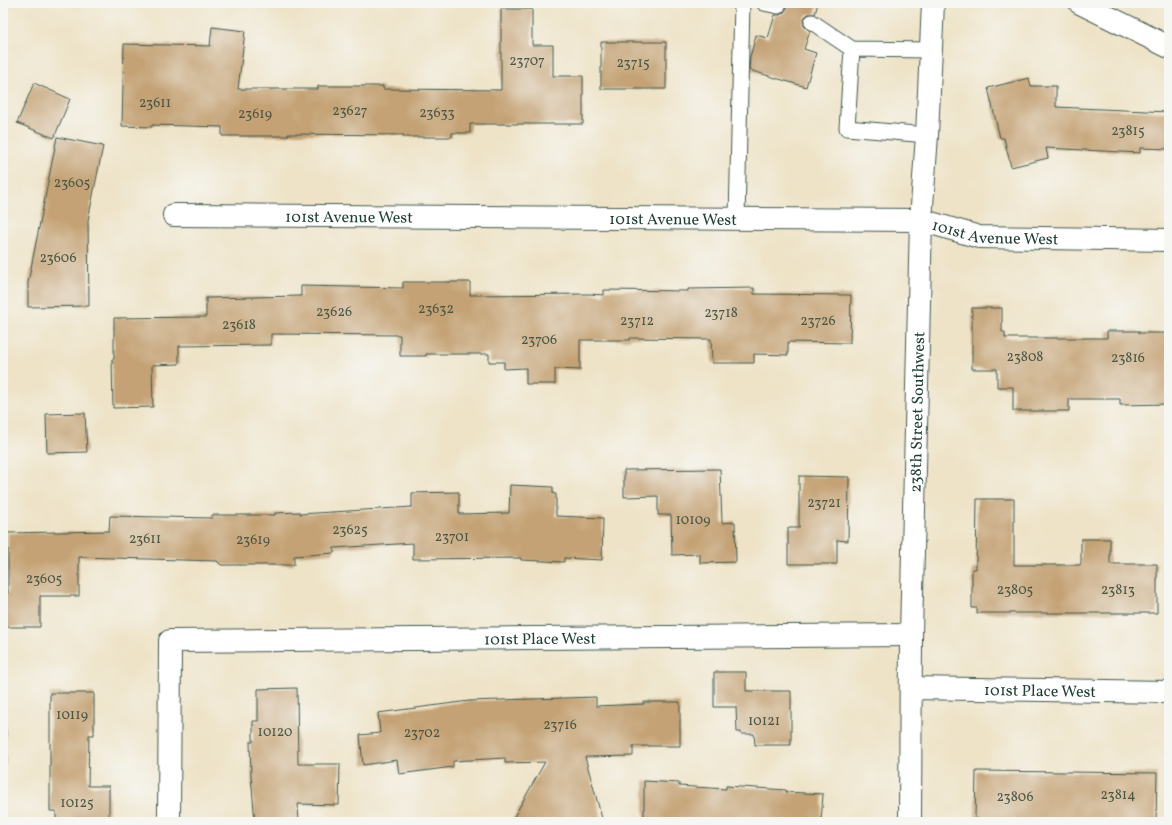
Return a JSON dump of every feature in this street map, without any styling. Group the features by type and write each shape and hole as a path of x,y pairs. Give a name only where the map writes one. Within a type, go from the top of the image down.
{"street":[{"name":"238th Street Southwest","path":"910,822 911,635 921,220 933,3"},
{"path":"1080,3 1169,47"},
{"name":"101st Avenue West","path":"174,215 921,220 980,237 1169,240"},
{"name":"101st Place West","path":"169,822 170,641 911,635"},
{"name":"101st Place West","path":"911,688 1169,692"}],"lane":[{"path":"737,219 742,3"},
{"path":"812,22 852,48 930,50"},
{"path":"852,48 847,128 926,135"}],"green space":[{"path":"3,697 5,700 5,764 3,767"}],"building":[{"path":"786,3 818,3 815,14 808,14 803,21 804,26 810,31 804,49 816,53 806,87 749,70 750,57 756,35 768,38 775,15 780,15 784,12 787,8"},
{"path":"501,9 532,9 532,45 553,45 553,76 583,76 583,124 470,124 470,133 452,133 452,137 288,134 288,136 222,136 222,127 152,125 152,127 122,126 124,44 210,46 212,27 245,31 238,89 318,89 318,86 383,86 383,89 501,90"},
{"path":"601,42 666,42 666,89 601,89"},
{"path":"1029,78 1031,86 1056,86 1056,107 1169,112 1169,149 1140,148 1140,153 1046,148 1048,158 1011,167 1004,138 1000,138 988,88"},
{"path":"34,83 70,99 54,138 17,123"},
{"path":"57,137 103,146 88,220 89,306 28,307 28,283"},
{"path":"403,282 470,282 470,295 604,295 604,290 688,291 688,289 754,288 754,294 851,295 850,343 788,342 788,355 754,354 754,363 712,363 711,339 630,338 630,340 580,340 580,370 555,369 555,384 526,384 526,368 504,369 504,362 489,362 489,354 426,354 426,356 400,356 400,335 271,334 271,345 179,346 179,364 152,365 153,407 113,408 112,359 114,359 114,318 206,317 206,298 301,296 301,286 403,288"},
{"path":"972,308 1002,308 1002,332 1005,332 1005,338 1107,338 1107,331 1169,333 1169,404 1120,405 1120,399 1069,399 1069,411 1013,411 1013,387 997,387 997,369 972,369"},
{"path":"85,413 87,452 47,453 46,414"},
{"path":"720,469 722,523 735,522 736,562 700,563 700,554 672,555 671,515 658,515 658,496 624,497 624,470"},
{"path":"799,476 849,477 848,541 837,540 837,564 788,564 788,528 799,528"},
{"path":"510,485 553,487 553,494 556,494 556,516 603,518 602,560 564,558 564,562 521,560 521,558 413,559 413,543 334,548 334,553 294,556 294,565 221,565 217,561 79,557 79,596 40,596 40,627 3,627 3,593 8,593 8,533 109,531 110,516 212,518 212,515 275,515 275,513 300,512 300,514 412,507 412,493 459,492 459,514 509,513"},
{"path":"977,499 1014,499 1014,565 1079,565 1081,564 1081,539 1110,539 1110,564 1157,564 1157,613 977,613 977,608 972,608 972,569 976,569"},
{"path":"714,672 746,672 746,691 791,691 791,745 755,745 754,734 741,734 741,732 737,732 736,707 714,707"},
{"path":"297,688 298,764 340,764 339,805 298,804 299,822 255,822 250,742 253,742 253,721 258,721 258,689"},
{"path":"50,693 94,693 94,735 89,735 88,786 109,786 109,822 56,822 56,811 50,811"},
{"path":"596,697 596,706 644,704 644,702 680,702 680,746 633,746 633,756 585,757 603,822 511,822 545,762 505,763 505,758 453,761 453,767 399,774 397,760 363,765 360,735 380,733 378,713 469,701"},
{"path":"976,771 1157,773 1156,822 1015,822 1015,820 975,819"},
{"path":"644,781 679,783 679,786 726,789 726,786 823,794 821,822 644,822"}]}
